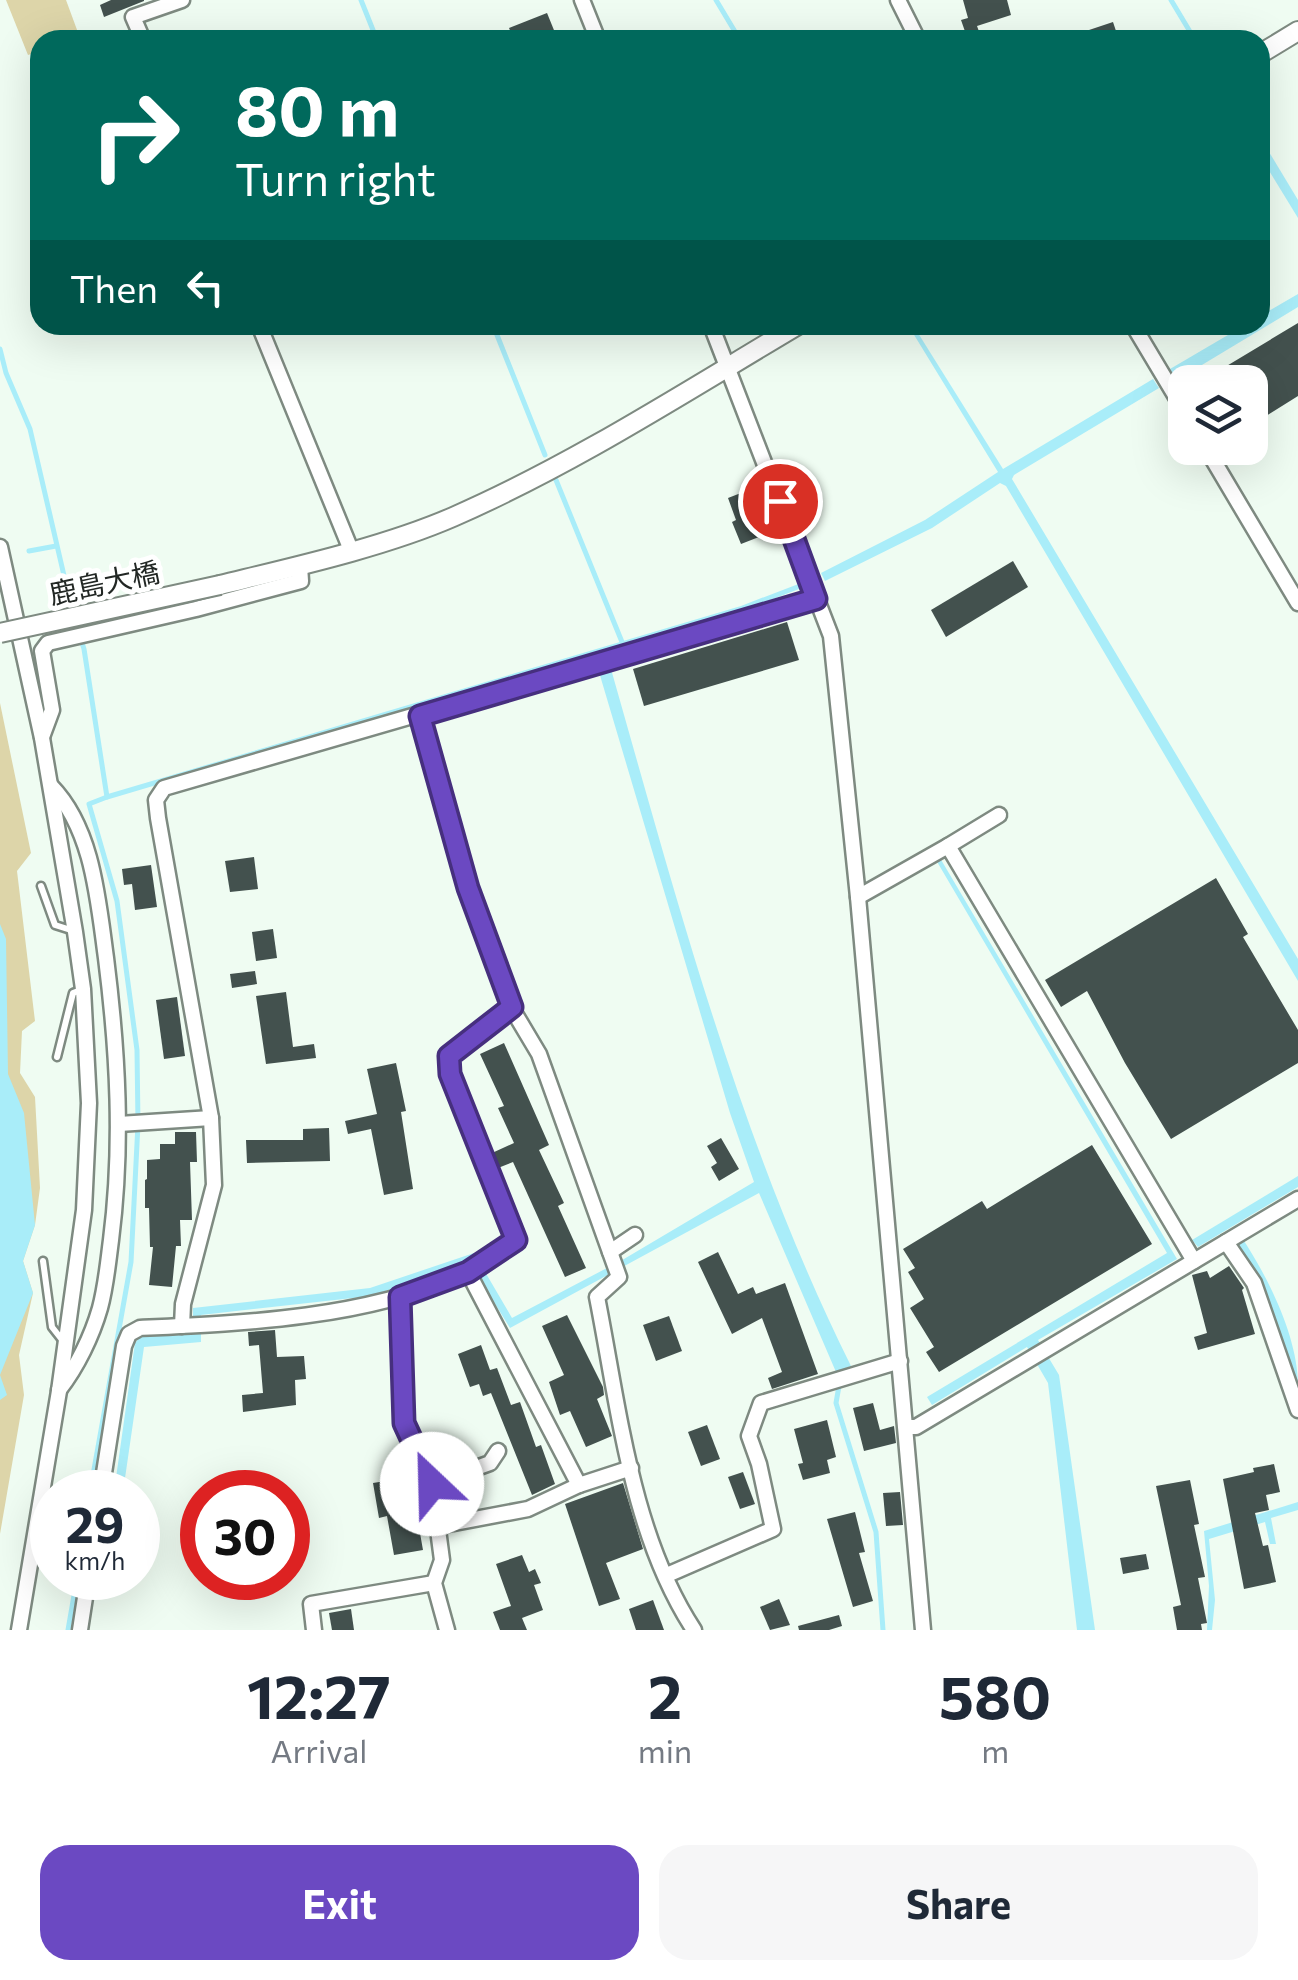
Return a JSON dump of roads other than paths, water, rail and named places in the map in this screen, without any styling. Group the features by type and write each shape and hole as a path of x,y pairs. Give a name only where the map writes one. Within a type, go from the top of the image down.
{"street":[{"path":"138,30 133,17 182,0"},
{"path":"582,0 594,30"},
{"path":"898,0 913,30"},
{"path":"1270,48 1298,31"},
{"path":"263,335 351,550"},
{"path":"715,335 831,636 923,1630"},
{"name":"鹿島大橋","path":"0,633 300,566 450,518 545,473 781,335"},
{"path":"1140,335 1168,383"},
{"path":"1216,465 1298,603"},
{"path":"0,547 42,738 76,932 89,1103 84,1210 19,1630"},
{"path":"42,738 52,710 42,651 48,642 300,581 300,566"},
{"path":"191,1325 183,1304 214,1185 210,1118 156,800 164,788 816,599"},
{"path":"420,716 468,888 512,1007 538,1054 619,1277 597,1297 631,1468 647,1525 680,1608 694,1630"},
{"path":"49,784 65,800 85,846 97,891 118,1045 124,1124 99,1310 72,1374 59,1391"},
{"path":"858,898 999,815"},
{"path":"948,846 1194,1261"},
{"path":"104,1470 124,1346 130,1334 140,1328 330,1312 400,1297 468,1272 516,1240 450,1074 449,1056 512,1007"},
{"path":"124,1124 210,1118"},
{"path":"906,1427 916,1427 1298,1199"},
{"path":"611,1255 635,1235"},
{"path":"1226,1242 1254,1283 1298,1410"},
{"path":"468,1272 579,1485"},
{"path":"400,1297 404,1423 432,1484 442,1560 434,1584 447,1630"},
{"path":"667,1575 773,1529 749,1436 761,1403 900,1361"},
{"path":"432,1484 490,1464 498,1451"},
{"path":"438,1526 528,1509 579,1485 631,1468"},
{"path":"314,1630 311,1604 434,1584"},
{"path":"80,1630 85,1600"}],"lane":[{"path":"42,886 55,925 76,932"},
{"path":"56,1057 73,994 83,989"},
{"path":"43,1261 52,1327 64,1342"}],"water":[{"path":"1270,154 1298,200 1298,218 1270,172"},
{"path":"1298,294 1298,307 1270,324 1270,310"},
{"path":"914,335 919,335 1003,469 1153,379 1159,388 1012,479 1298,959 1298,981 1006,486 1000,483 932,528 825,581 821,573 925,520 998,472"},
{"path":"1228,335 1252,335 1202,365 1177,365"},
{"path":"611,669 687,935 744,1110 812,1282 851,1366 836,1372 759,1193 510,1328 469,1262 371,1296 201,1315 201,1342 144,1347 126,1470 117,1470 135,1343 141,1336 193,1334 193,1308 370,1288 474,1253 512,1318 624,1259 754,1182 599,672"},
{"path":"940,858 1177,1259 1038,1340 1059,1375 1095,1630 1077,1630 1048,1383 1027,1347 932,1405 927,1397 1167,1253 936,860"},
{"path":"0,924 6,939 8,1074 24,1113 35,1225 23,1261 33,1293 0,1375"},
{"path":"1298,1176 1298,1187 1198,1247 1192,1240"},
{"path":"1242,1238 1280,1308 1293,1347 1298,1385 1260,1281 1239,1246"},
{"path":"0,1375 7,1395 0,1400"},
{"path":"1298,1502 1298,1510 1271,1518 1276,1544 1270,1544 1265,1522 1209,1539 1215,1600 1212,1630 1207,1630 1209,1586 1204,1531"}],"waterway":[{"path":"361,0 373,30"},
{"path":"716,0 734,30"},
{"path":"1171,0 1189,30"},
{"path":"497,335 545,455"},
{"path":"0,349 30,429 72,610"},
{"path":"556,480 622,642"},
{"path":"29,551 56,546"},
{"path":"107,797 740,609 800,586"},
{"path":"75,621 84,649 107,797 89,804 117,901 137,1050 138,1124 131,1262 94,1470"},
{"path":"840,1363 836,1403 876,1532 883,1630"},
{"path":"68,1630 73,1600"}]}
